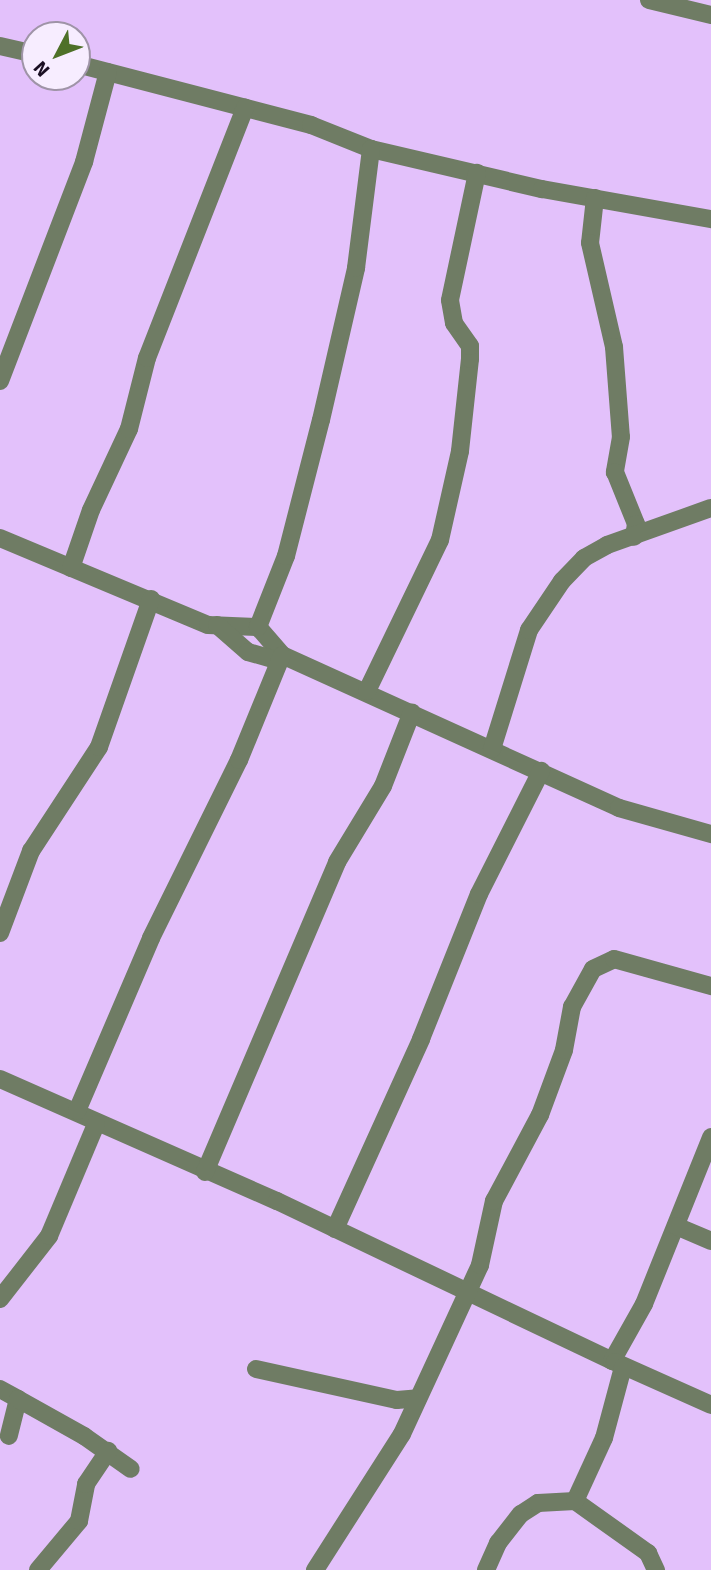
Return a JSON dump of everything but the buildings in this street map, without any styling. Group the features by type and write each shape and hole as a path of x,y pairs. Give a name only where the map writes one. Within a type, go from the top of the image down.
{"street":[{"path":"649,0 711,15"},
{"path":"0,46 21,51"},
{"path":"91,68 311,125 371,149 595,198 711,219"},
{"path":"0,381 84,162 108,72"},
{"path":"71,568 90,510 129,429 147,358 245,108"},
{"path":"258,627 286,555 321,420 356,268 371,149"},
{"path":"367,691 440,540 460,451 470,346 454,323 450,300 477,173"},
{"path":"595,198 590,243 614,347 621,437 615,472 636,524 634,537"},
{"path":"492,749 517,662 540,610 584,558 711,508"},
{"path":"0,538 217,625 258,627"},
{"path":"0,933 31,851 99,747 151,599"},
{"path":"217,625 248,652 281,658 367,691 619,808 711,834"},
{"path":"258,627 281,658"},
{"path":"77,1111 151,938 239,760 281,658"},
{"path":"205,1172 337,862 383,786 412,712"},
{"path":"335,1229 421,1039 479,894 541,771"},
{"path":"315,1570 402,1434 466,1290 480,1265 494,1201 540,1115 564,1050 572,1007 593,969 614,959 711,986"},
{"path":"0,1079 77,1111 96,1124 335,1229 618,1364 711,1405"},
{"path":"0,1299 50,1236 96,1124"},
{"path":"575,1501 604,1438 618,1364 711,1137"},
{"path":"676,1226 711,1241"},
{"path":"256,1369 375,1396 409,1401 418,1398"},
{"path":"0,1389 108,1451 131,1469"},
{"path":"9,1436 18,1399"},
{"path":"38,1570 79,1521 83,1490 108,1451"},
{"path":"486,1570 498,1543 521,1514 538,1503 575,1501 648,1553 656,1570"}]}
